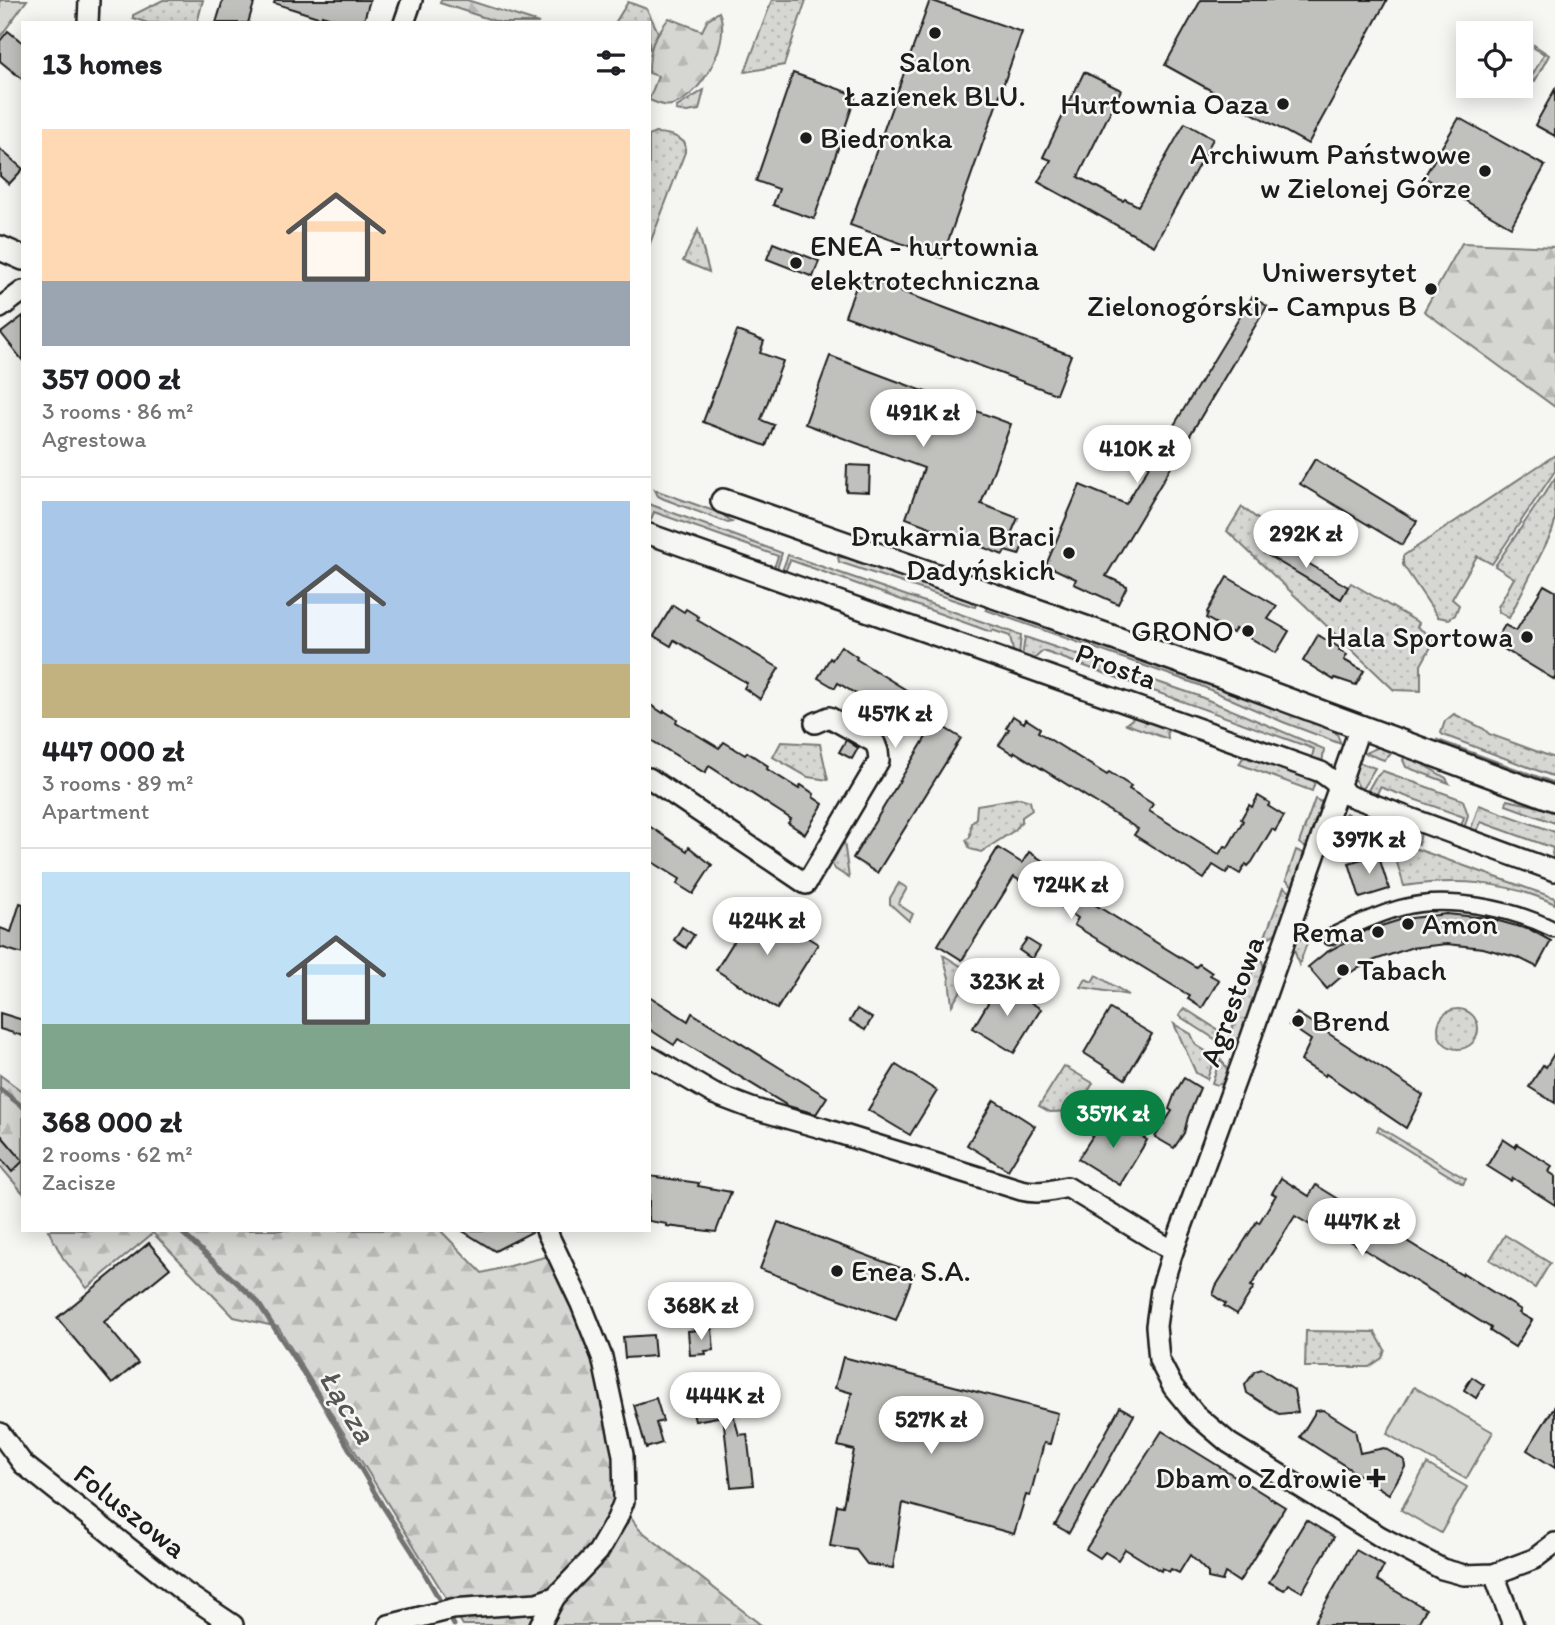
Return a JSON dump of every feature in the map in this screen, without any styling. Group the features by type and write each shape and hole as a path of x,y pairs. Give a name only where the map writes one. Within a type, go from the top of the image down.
{"street":[{"path":"88,21 89,0"},
{"path":"405,21 412,0"},
{"path":"0,248 21,257"},
{"path":"0,308 21,292"},
{"name":"Prosta","path":"723,501 1225,677 1555,799"},
{"name":"Prosta","path":"651,535 1321,772 1340,786 1347,795 1555,871"},
{"path":"651,779 806,884 879,761 874,743 830,717 815,723"},
{"name":"Agrestowa","path":"1360,727 1243,1060 1172,1251 1161,1290 1156,1326 1159,1360 1173,1387 1195,1414 1229,1443 1414,1556 1442,1569 1464,1575 1494,1574 1534,1559 1555,1544"},
{"path":"1330,937 1358,923 1402,907 1447,903 1491,907 1534,919 1553,929"},
{"path":"651,1057 714,1094 751,1108 1021,1190 1048,1192 1066,1187 1172,1251"},
{"path":"540,1625 555,1597 598,1552 624,1501 622,1455 602,1357 581,1304 547,1232"},
{"name":"Foluszowa","path":"0,1433 23,1464 184,1592 233,1625"},
{"path":"1494,1574 1513,1625"},
{"path":"389,1625 442,1611 537,1603 555,1597"}],"green space":[{"path":"0,0 27,0 0,37"},
{"path":"163,0 203,0 198,21 142,21 133,18 133,15"},
{"path":"441,0 467,0 533,21 495,21 440,3"},
{"path":"772,0 806,0 784,65 745,72"},
{"path":"628,2 647,9 658,32 651,48 651,21 616,21"},
{"path":"719,12 722,37 705,78 696,89 675,104 665,105 651,101 658,76 651,74 651,49 669,18 702,31 708,19"},
{"path":"1534,45 1549,55 1533,81 1533,74 1544,54 1534,48"},
{"path":"704,90 699,110 676,110 677,107"},
{"path":"667,134 678,138 685,143 685,152 651,241 651,135"},
{"path":"698,230 709,272 683,261"},
{"path":"1462,243 1555,247 1555,407 1424,311"},
{"path":"1555,455 1555,471 1492,564 1477,556 1452,599 1459,605 1455,615 1449,619 1438,617 1403,565 1403,556"},
{"path":"1555,478 1555,521 1552,532 1509,618 1499,612 1498,607 1514,578 1495,566"},
{"path":"655,490 722,514 732,522 728,523 664,499 658,496"},
{"path":"651,505 782,553 777,569 774,568 778,556 654,512 651,519"},
{"path":"1242,507 1275,532 1264,553 1348,587 1351,583 1419,623 1417,627 1431,636 1432,645 1421,665 1421,691 1394,690 1227,531"},
{"path":"788,555 1021,635 1019,656 1013,651 1010,636 992,630 991,632 790,560 785,572 782,571"},
{"path":"838,557 851,558 977,603 975,607 839,562"},
{"path":"988,605 1329,727 1337,734 1341,744 1199,685 986,610"},
{"path":"1025,637 1196,695 1324,749 1322,764 1311,760 1314,749 1043,651 1034,659 1022,657"},
{"path":"1454,714 1489,734 1555,758 1555,777 1443,735 1441,733 1445,721"},
{"path":"1137,715 1167,727 1168,739 1126,724"},
{"path":"1438,740 1555,783 1555,789 1440,746"},
{"path":"781,742 820,744 828,780 808,777 773,757"},
{"path":"1379,747 1393,749 1384,760 1365,753"},
{"path":"1405,754 1446,778 1449,783 1406,767 1403,760"},
{"path":"1251,756 1316,779 1312,791 1239,764 1243,758"},
{"path":"1358,762 1375,768 1361,791 1354,778"},
{"path":"1383,771 1463,800 1468,815 1464,829 1461,826 1464,817 1380,787 1373,796 1366,794 1375,778"},
{"path":"1020,798 1030,801 1032,810 1022,817 1015,830 981,852 970,849 966,840 970,837 971,823 976,818 977,805"},
{"path":"1315,799 1326,804 1309,850 1299,843"},
{"path":"1507,800 1555,810 1555,823 1506,805"},
{"path":"1479,805 1555,832 1555,861 1553,848 1481,822 1478,829 1470,832"},
{"path":"1346,813 1352,817 1342,846 1332,842 1332,834"},
{"path":"1407,828 1421,832 1419,844 1397,836"},
{"path":"844,841 849,878 832,864"},
{"path":"1394,841 1555,898 1555,904 1518,890 1481,883 1443,882 1404,886 1392,846"},
{"path":"1296,850 1307,855 1295,888 1286,880"},
{"path":"899,883 907,888 898,904 913,914 909,921 890,904 890,898"},
{"path":"1284,887 1293,894 1286,914 1276,933 1264,939"},
{"path":"1303,938 1308,940 1299,965 1293,945"},
{"path":"943,955 967,970 969,978 952,1005 949,978"},
{"path":"1258,956 1265,971 1242,1035 1227,1043"},
{"path":"1096,975 1129,995 1081,987 1086,979 1092,982"},
{"path":"1184,1008 1221,1032 1218,1041 1179,1016"},
{"path":"1458,1009 1472,1015 1478,1029 1472,1043 1458,1049 1444,1043 1438,1029 1444,1015"},
{"path":"1174,1024 1191,1034 1196,1045 1215,1057 1207,1079 1196,1073"},
{"path":"1220,1059 1226,1067 1227,1076 1225,1083 1217,1085 1212,1083"},
{"path":"1064,1066 1093,1083 1077,1111 1050,1112 1039,1106"},
{"path":"0,1075 21,1091 21,1191 0,1166"},
{"path":"1379,1127 1466,1179 1463,1184 1377,1131"},
{"path":"49,1232 442,1232 482,1273 549,1256 584,1326 616,1444 619,1501 639,1529 761,1625 463,1625 278,1327 234,1317 153,1233 87,1288 63,1258"},
{"path":"1505,1235 1550,1263 1535,1288 1490,1260"},
{"path":"1306,1331 1375,1332 1385,1350 1382,1358 1369,1367 1305,1367"},
{"path":"1414,1387 1493,1432 1466,1479 1387,1434"},
{"path":"1427,1464 1467,1487 1441,1533 1401,1510"}],"building":[{"path":"223,0 255,0 249,21 217,21"},
{"path":"275,0 370,0 364,21 342,21 322,15 321,18 274,3"},
{"path":"930,0 1022,32 942,258 850,225"},
{"name":"Hurtownia Oaza","path":"1201,0 1387,0 1308,144 1165,65"},
{"path":"8,31 21,41 21,78 0,61 0,41"},
{"path":"1084,72 1121,90 1078,177 1123,201 1125,199 1138,206 1185,123 1213,139 1154,246 1038,182 1051,160 1043,157"},
{"name":"Biedronka","path":"793,73 856,95 814,219 773,205 779,189 756,181"},
{"path":"1555,89 1555,136 1535,125"},
{"name":"Archiwum Państwowe w Zielonej Górze","path":"1459,118 1545,166 1511,227 1424,177"},
{"path":"0,149 21,167 21,171 9,184 0,176"},
{"path":"773,243 819,261 813,277 767,259"},
{"path":"860,276 1071,355 1056,394 845,316"},
{"path":"1252,297 1267,306 1106,576 1127,586 1118,604 1074,584 1076,579 1046,565 1080,485 1126,504"},
{"path":"21,318 21,358 1,333"},
{"path":"737,331 764,341 760,353 783,361 761,420 774,425 766,446 703,422"},
{"path":"830,356 1011,424 981,504 1018,518 1011,534 1025,540 1019,555 1005,551 1003,555 906,518 924,468 805,424"},
{"path":"1315,459 1417,521 1402,545 1300,484"},
{"path":"847,465 870,466 869,492 846,491"},
{"path":"1271,541 1348,587 1341,599 1264,553"},
{"path":"1227,577 1277,606 1268,619 1289,631 1276,653 1235,629 1233,633 1206,618"},
{"name":"Hala Sportowa","path":"1544,585 1555,591 1555,680 1494,643 1505,625 1516,631"},
{"path":"673,605 684,612 686,609 699,617 697,620 779,668 760,699 744,688 747,683 674,640 671,646 654,636"},
{"path":"1318,635 1340,648 1339,650 1347,655 1344,660 1364,671 1356,685 1335,678 1334,680 1303,661"},
{"path":"841,646 857,657 856,659 942,712 935,722 961,738 877,873 853,858 926,737 838,683 835,688 818,678"},
{"path":"651,705 677,719 676,722 719,748 724,742 745,755 747,752 768,766 767,769 799,789 801,785 823,804 805,834 788,823 791,819 709,766 705,773 651,740"},
{"path":"1013,716 1024,723 1026,719 1040,728 1038,732 1107,775 1109,772 1131,786 1129,789 1153,804 1149,811 1219,854 1225,846 1228,847 1249,805 1252,807 1258,796 1284,816 1275,831 1272,829 1252,862 1248,866 1246,864 1240,874 1230,868 1226,873 1213,865 1204,879 1134,835 1138,829 1015,752 1013,754 999,745"},
{"path":"846,740 858,748 852,759 839,752"},
{"path":"651,827 687,851 689,847 712,865 693,894 677,884 680,879 651,861"},
{"path":"998,848 1022,863 1029,852 1051,866 1052,863 1094,893 1089,901 1196,967 1199,964 1212,973 1210,975 1219,980 1202,1008 1188,999 1190,996 1074,925 1078,918 1014,877 962,960 938,945"},
{"path":"1378,854 1389,889 1360,898 1349,863"},
{"path":"20,903 21,953 0,947 0,928 11,932"},
{"path":"756,906 818,944 777,1009 716,970"},
{"path":"1446,914 1488,918 1531,930 1551,941 1537,967 1519,958 1483,948 1447,944 1410,948 1375,960 1341,977 1327,989 1308,967 1325,953 1365,931 1403,919"},
{"path":"682,927 694,935 686,948 674,940"},
{"path":"1027,939 1040,947 1032,959 1019,950"},
{"path":"1000,983 1041,1009 1014,1053 973,1028"},
{"path":"651,997 688,1021 692,1013 827,1097 816,1114 788,1106 678,1039 674,1045 651,1030"},
{"path":"857,1009 872,1018 865,1030 850,1021"},
{"path":"1110,1009 1152,1034 1125,1079 1084,1053"},
{"path":"0,1013 21,1019 21,1035 0,1029"},
{"path":"1297,1013 1423,1095 1406,1128 1326,1074 1325,1076 1301,1061 1311,1040 1289,1025"},
{"path":"1555,1052 1555,1103 1529,1087"},
{"path":"896,1065 937,1091 910,1135 868,1110"},
{"path":"1184,1078 1200,1088 1184,1133 1174,1148 1155,1137 1172,1111 1169,1109"},
{"path":"994,1100 1035,1126 1008,1170 967,1145"},
{"path":"1106,1115 1147,1140 1120,1185 1078,1159"},
{"path":"0,1134 21,1159 21,1163 12,1172 0,1157"},
{"path":"1503,1139 1515,1147 1517,1144 1552,1166 1549,1172 1555,1176 1555,1205 1513,1178 1511,1181 1487,1166"},
{"path":"651,1176 699,1183 698,1186 731,1192 716,1232 651,1221"},
{"path":"1281,1178 1309,1196 1316,1185 1521,1310 1519,1313 1532,1320 1515,1347 1490,1331 1491,1328 1326,1226 1322,1232 1295,1216 1251,1286 1254,1287 1237,1314 1224,1306 1226,1304 1213,1295 1216,1286 1276,1195 1272,1193"},
{"name":"Enea S.A.","path":"778,1222 914,1273 896,1320 760,1269"},
{"path":"464,1232 532,1232 495,1251"},
{"path":"149,1243 170,1268 104,1322 138,1363 112,1384 57,1318"},
{"path":"712,1329 714,1350 705,1351 706,1354 690,1355 688,1331"},
{"path":"653,1335 655,1356 625,1358 623,1337"},
{"path":"843,1357 1058,1413 1050,1444 1044,1443 1030,1496 1026,1495 1014,1534 903,1503 893,1568 867,1564 856,1550 830,1546 837,1505 843,1506 854,1450 838,1446 852,1393 835,1388"},
{"path":"1262,1369 1294,1390 1298,1412 1279,1414 1247,1393 1245,1385 1255,1371"},
{"path":"1472,1377 1484,1385 1476,1398 1464,1390"},
{"path":"719,1385 723,1401 729,1399 739,1435 747,1434 753,1485 731,1487 723,1416 695,1421 688,1393"},
{"path":"656,1398 663,1421 656,1423 662,1443 646,1448 634,1405"},
{"path":"1555,1406 1555,1468 1527,1450"},
{"path":"1120,1407 1134,1415 1069,1533 1055,1525"},
{"path":"1323,1410 1355,1430 1360,1453 1384,1448 1404,1460 1405,1467 1389,1494 1300,1437 1316,1411"},
{"path":"1162,1431 1285,1507 1239,1582 1225,1573 1222,1581 1208,1578 1208,1573 1190,1555 1179,1573 1162,1568 1161,1571 1125,1549 1118,1560 1105,1552 1100,1558 1086,1549"},
{"path":"1306,1520 1334,1537 1302,1592 1288,1584 1284,1590 1269,1582"},
{"path":"1356,1550 1384,1566 1377,1580 1426,1609 1417,1625 1313,1625"}],"waterway":[{"name":"Łącza","path":"0,1089 21,1105"},
{"name":"Łącza","path":"181,1232 257,1301 322,1402 443,1606"},
{"name":"Łącza","path":"448,1614 454,1625"}],"place":[{"name":"Salon Łazienek BLU.","path":"935,33"},
{"name":"Hurtownia Oaza","path":"1283,104"},
{"name":"Biedronka","path":"806,138"},
{"name":"Archiwum Państwowe w Zielonej Górze","path":"1485,171"},
{"name":"ENEA - hurtownia elektrotechniczna","path":"796,263"},
{"name":"Uniwersytet Zielonogórski - Campus B","path":"1431,289"},
{"name":"Drukarnia Braci Dadyńskich","path":"1069,553"},
{"name":"GRONO","path":"1248,631"},
{"name":"Hala Sportowa","path":"1527,637"},
{"name":"Amon","path":"1408,924"},
{"name":"Rema","path":"1378,932"},
{"name":"Tabach","path":"1343,970"},
{"name":"Brend","path":"1298,1021"},
{"name":"Enea S.A.","path":"837,1271"},
{"name":"Dbam o Zdrowie","path":"1376,1478"}]}
